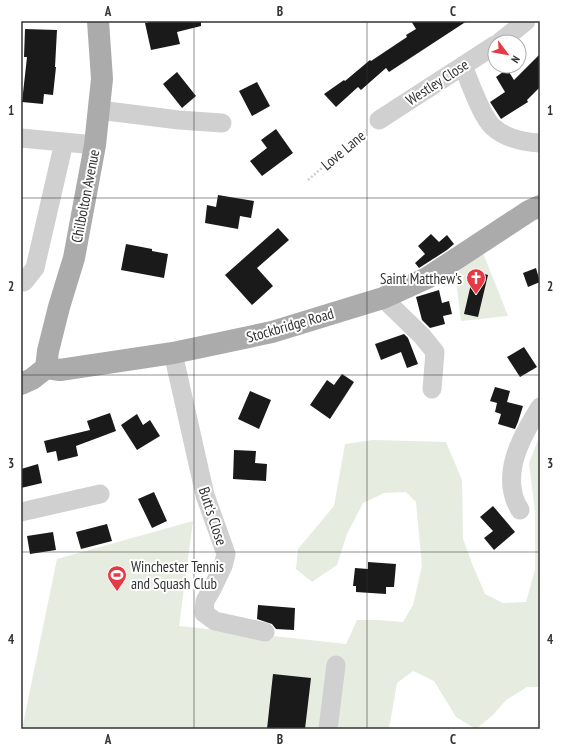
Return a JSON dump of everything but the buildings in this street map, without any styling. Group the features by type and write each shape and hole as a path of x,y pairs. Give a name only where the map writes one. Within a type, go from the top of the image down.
{"main road":[{"name":"Chilbolton Avenue","path":"46,368 48,351 74,258 95,145 102,79 98,21"},
{"name":"Stockbridge Road","path":"46,368 60,370 173,353 272,332 383,298 427,278 529,211 540,206"},
{"path":"21,384 32,379 46,368"}],"street":[{"path":"510,34 526,21"},
{"name":"Westley Close","path":"378,120 487,50"},
{"path":"463,66 483,112 494,128 513,138 527,142 540,143"},
{"path":"99,110 180,120 222,123"},
{"path":"21,138 95,145"},
{"path":"24,282 35,268 64,142"},
{"path":"383,298 422,336 435,352 432,389"},
{"name":"Butt's Close","path":"173,353 205,496 226,554 223,566 205,601 204,613 215,621 266,632"},
{"path":"520,510 513,493 511,475 514,458 529,424 540,407"},
{"path":"21,512 100,494"},
{"path":"328,729 336,665"}],"path":[{"name":"Love Lane","path":"308,180 378,120"}],"shaded area":[{"path":"483,253 508,316 461,321 456,280 460,269"},
{"path":"540,435 540,687 527,687 506,700 493,715 476,729 456,717 434,681 413,671 397,683 389,729 22,729 57,559 193,521 179,626 346,644 357,620 403,622 413,605 422,566 416,502 406,492 384,493 363,503 347,534 337,565 312,582 296,569 298,549 334,506 345,444 373,440 446,442 462,480 463,539 485,594 503,603 526,602 535,570 535,512 529,463"}],"place":[{"name":"Saint Matthew's","path":"476,295"},
{"name":"Winchester Tennis and Squash Club","path":"117,592"}]}
